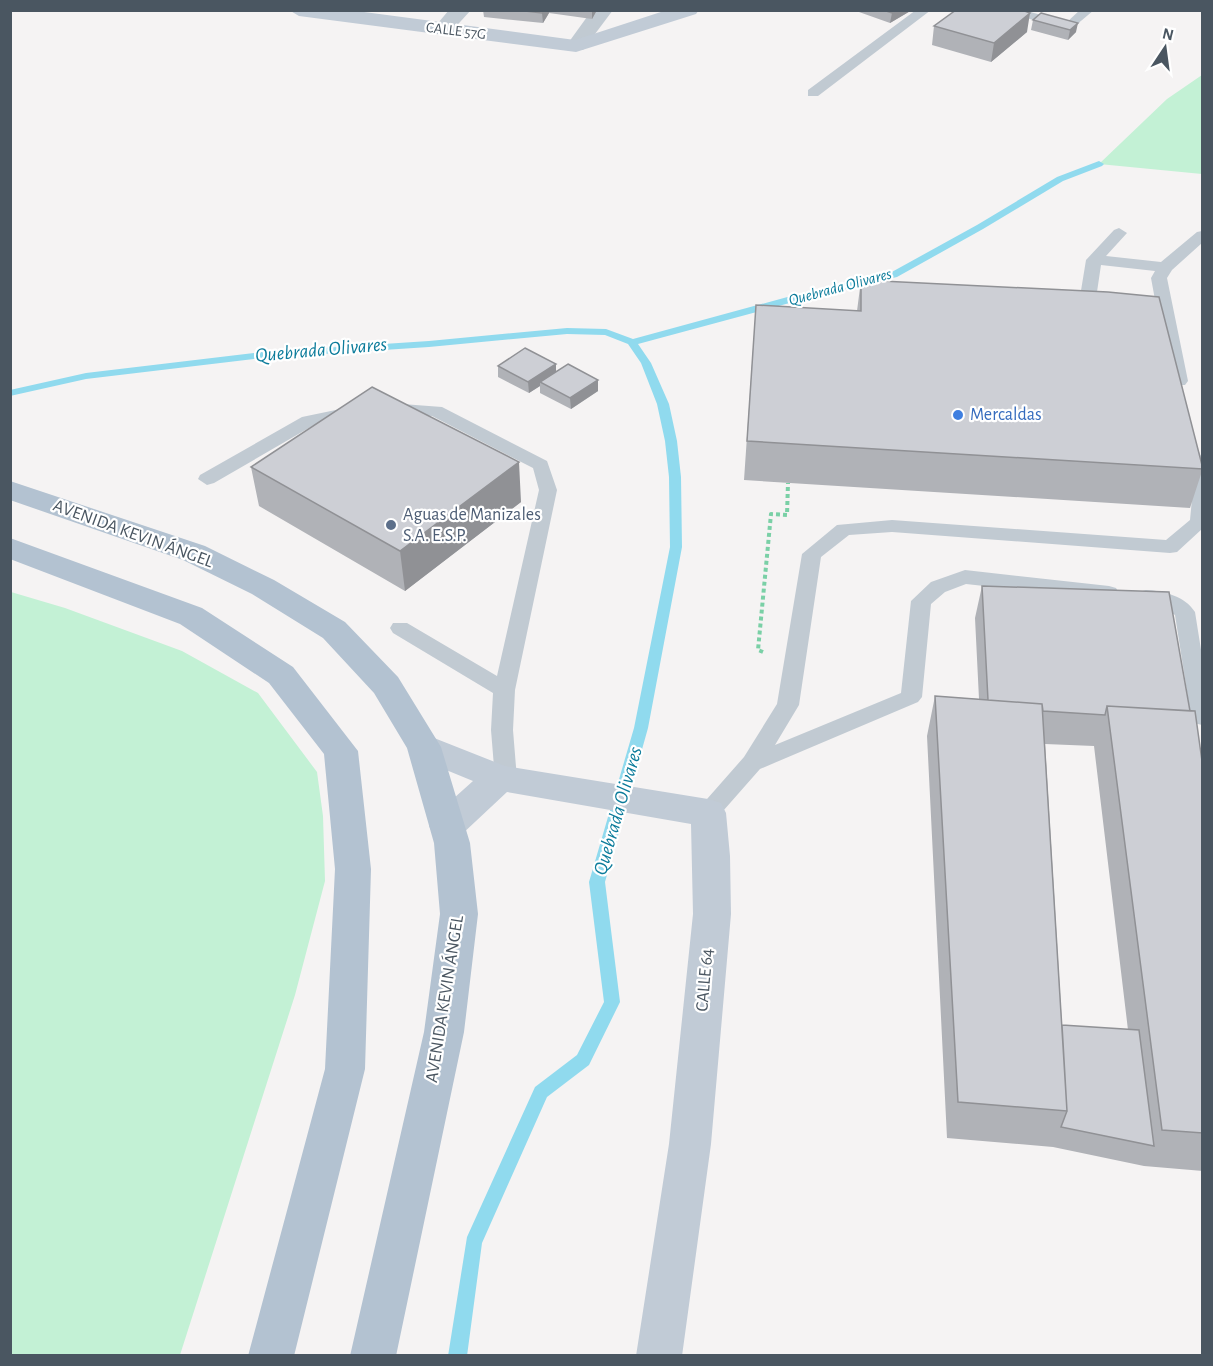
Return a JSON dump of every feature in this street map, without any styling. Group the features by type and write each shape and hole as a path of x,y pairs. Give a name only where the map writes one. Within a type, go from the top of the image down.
{"main road":[{"path":"576,46 689,10"},
{"name":"CALLE 57G","path":"301,11 576,46"},
{"name":"AVENIDA KEVIN ÁNGEL","path":"10,490 194,553 263,586 334,630 387,685 424,747 450,834 459,914 444,1032 373,1356"},
{"path":"10,500 111,525"},
{"path":"10,548 191,616 281,675 341,751 353,869 345,1069 271,1356"},
{"path":"424,747 511,780 708,813"},
{"path":"450,834 511,780"},
{"name":"CALLE 64","path":"661,1347 690,1144 712,914 712,856 708,813"}],"street":[{"path":"443,29 461,10"},
{"path":"576,46 603,10"}],"lane":[{"path":"813,93 925,10"},
{"path":"1007,10 1069,27 1088,10"},
{"path":"1086,315 1094,260 1119,233"},
{"path":"1182,397 1162,320 1160,278 1165,267 1203,235"},
{"path":"1094,260 1165,267"},
{"path":"1063,314 1109,317"},
{"path":"207,479 308,421 374,407 435,411 541,465 548,490 504,690 502,730 511,780"},
{"path":"708,813 752,762 788,705 812,554 844,529 892,526 1170,548 1199,522 1201,499 1190,442"},
{"path":"752,762 911,697 921,601 938,587 965,577 1163,598 1185,612 1203,717"},
{"path":"400,628 504,690"}],"path":[{"path":"770,659 758,650 771,514 787,515 788,483"}],"green space":[{"path":"1202,75 1202,174 1099,164 1167,99"},
{"path":"11,592 65,608 182,651 258,693 317,772 323,816 325,881 295,995 180,1355 11,1355"}],"building":[{"path":"516,10 544,10 542,13"},
{"path":"956,10 1022,10 1030,13 994,43 934,26"},
{"path":"1041,13 1078,23 1070,30 1033,20"},
{"name":"Mercaldas","path":"861,280 1108,292 1159,297 1203,469 747,441 756,305 861,311"},
{"path":"525,348 556,364 528,382 498,366"},
{"path":"568,364 598,380 570,398 540,382"},
{"path":"372,387 519,462 400,551 251,467"},
{"path":"982,586 1169,592 1190,711 1107,706 1105,715 1043,711 1042,704 988,700"},
{"path":"935,696 1042,704 1067,1111 958,1102"},
{"path":"1107,706 1195,711 1203,768 1203,1133 1162,1130"},
{"path":"1062,1025 1139,1030 1154,1146 1061,1127 1067,1111"}],"waterway":[{"name":"Quebrada Olivares","path":"632,342 806,295 893,275 1060,179 1099,164"},
{"name":"Quebrada Olivares","path":"10,393 86,376 262,355 429,344 567,331 606,332 632,342"},
{"name":"Quebrada Olivares","path":"457,1356 473,1243 541,1092 583,1060 612,1002 597,882 641,728 676,547 675,477 671,441 663,404 646,363 632,342"}],"place":[{"name":"Mercaldas","path":"958,415"},
{"name":"Aguas de Manizales S.A. E.S.P.","path":"391,525"}]}
